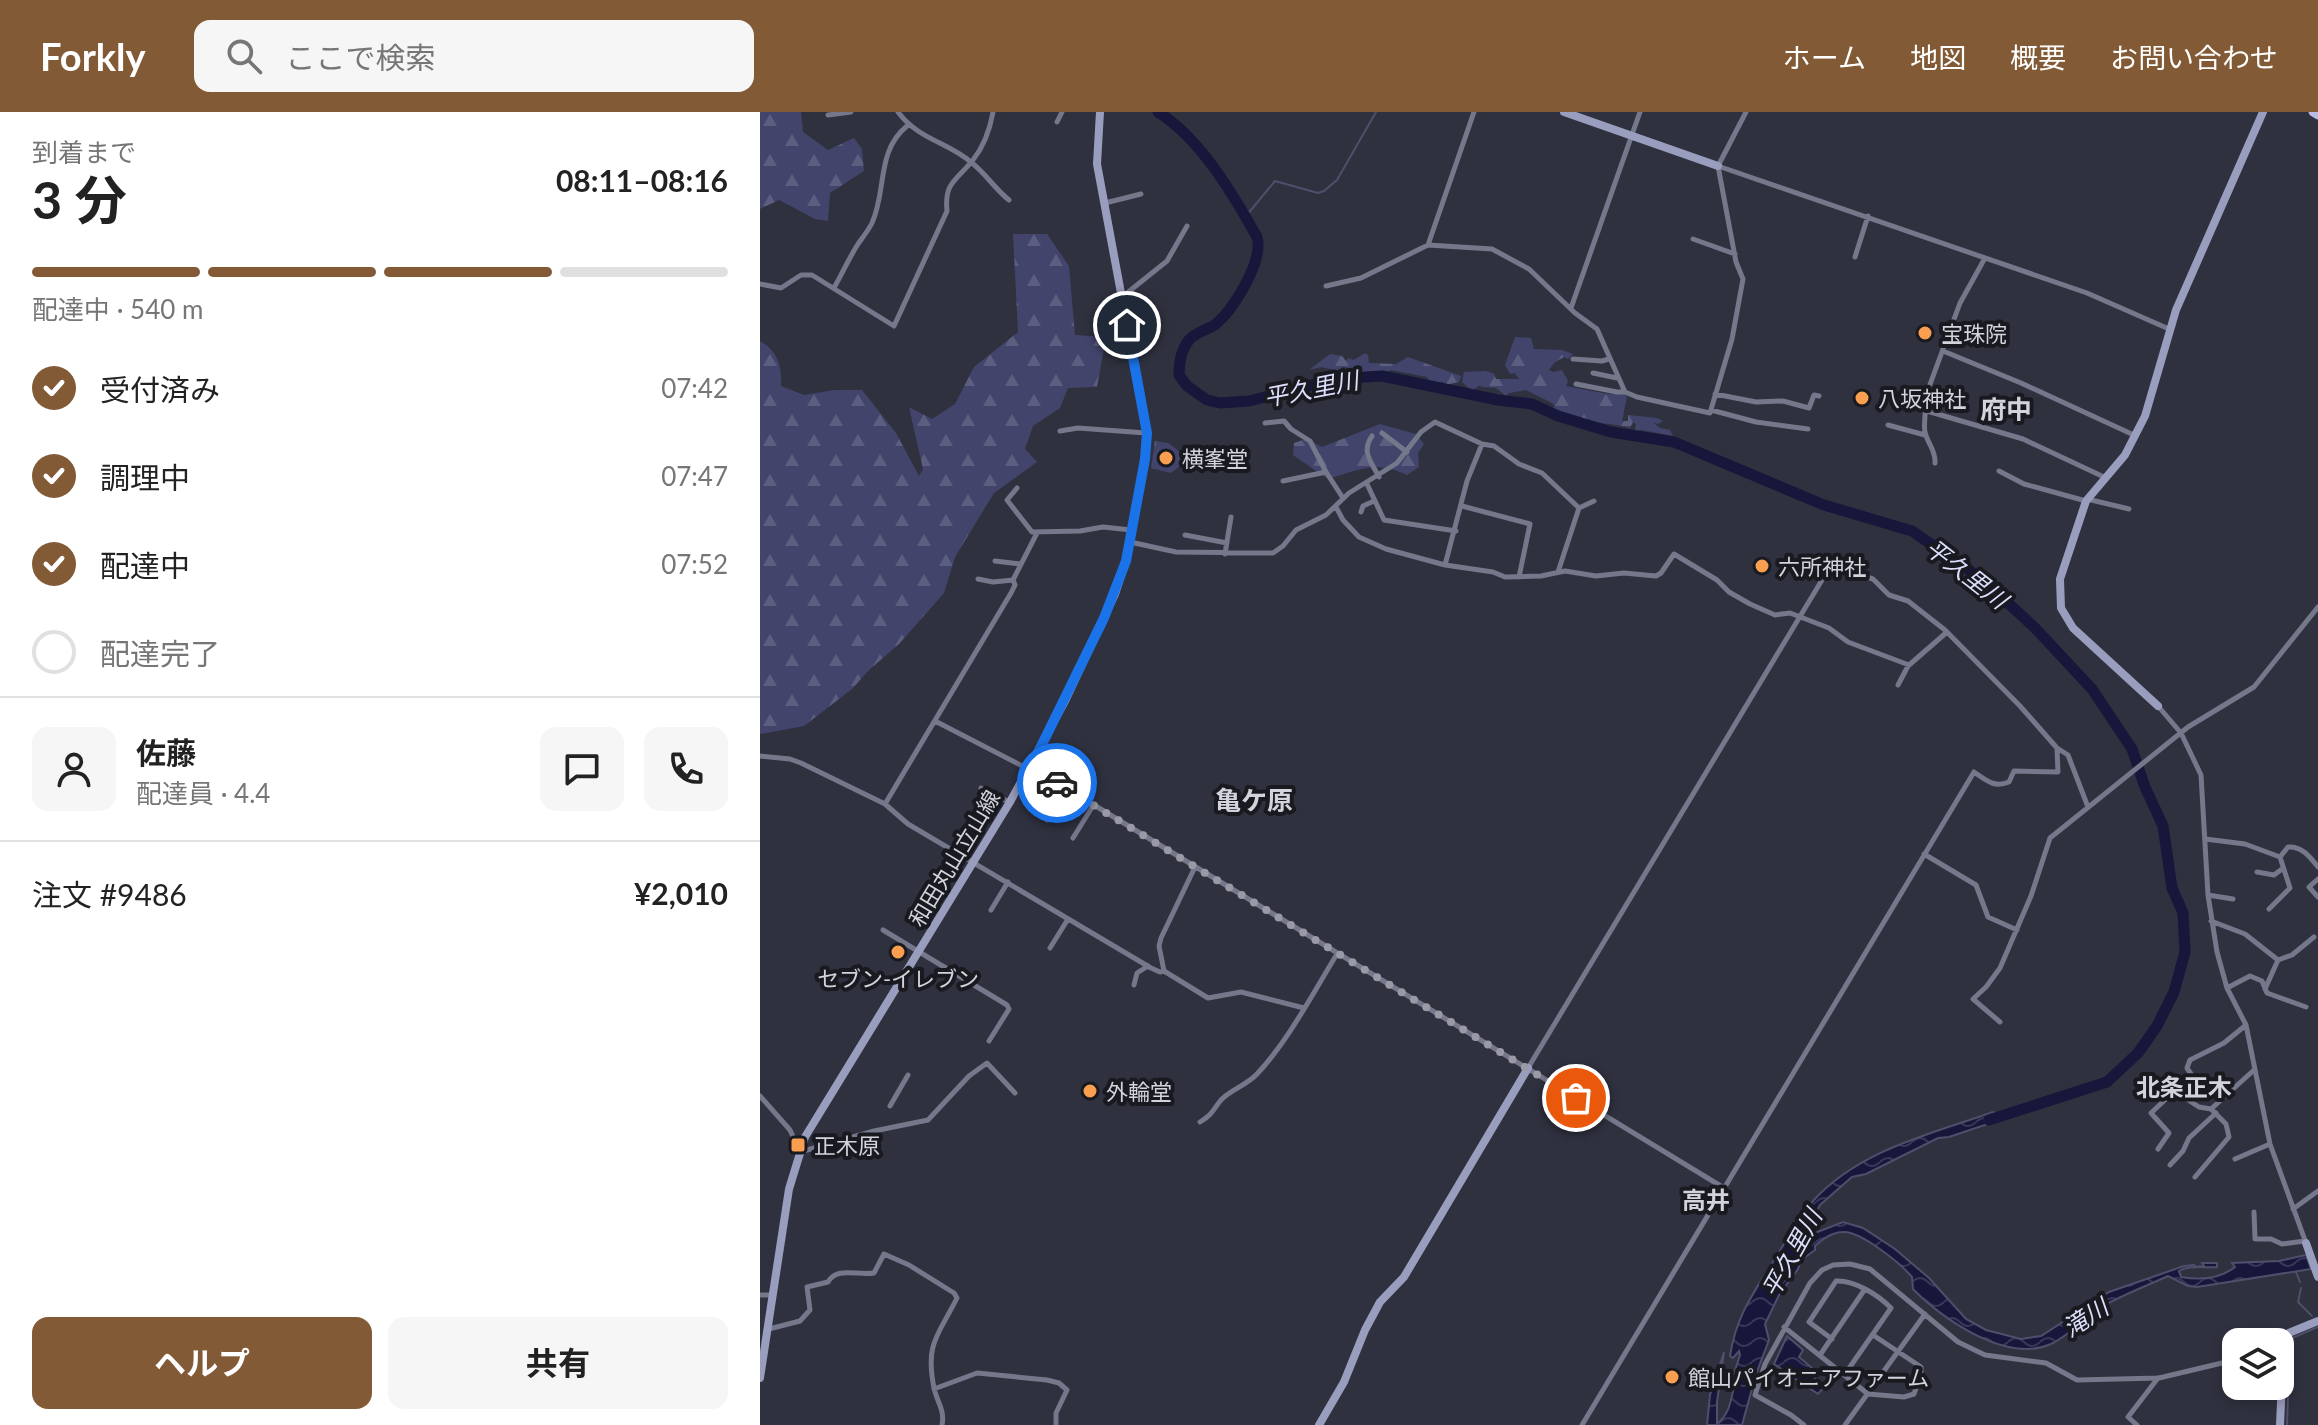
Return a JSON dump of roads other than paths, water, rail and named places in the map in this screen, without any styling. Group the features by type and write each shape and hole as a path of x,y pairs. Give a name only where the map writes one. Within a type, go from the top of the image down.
{"street":[{"path":"828,115 851,112"},
{"path":"898,112 907,126 972,162 1009,200"},
{"path":"760,284 781,288 801,275 812,275 894,326 947,211 948,190 984,143 993,112"},
{"path":"1057,122 1062,112"},
{"name":"和田丸山立山線","path":"760,1378 764,1330 773,1295 789,1189 812,1125 1030,769 1115,594 1126,561 1147,433 1096,150 1100,112"},
{"path":"1428,245 1474,112"},
{"path":"1564,112 2087,293 2169,329"},
{"path":"1571,308 1640,112"},
{"path":"1576,384 1625,392 1710,413 1732,339 1743,279 1735,254 1718,166 1746,112"},
{"path":"2263,112 2169,329 2150,403 2136,436 2125,455 2086,500 2060,579 2061,608 2073,628 2158,706 2181,733 2201,775 2211,921 2227,988 2246,1025 2270,1144 2318,1277"},
{"path":"834,288 876,214 885,159 892,142 907,126"},
{"path":"1104,204 1141,194"},
{"path":"1855,257 1868,216"},
{"path":"1122,297 1167,261 1187,226"},
{"path":"1693,239 1735,254"},
{"path":"1326,286 1361,278 1428,245 1492,249 1529,269 1601,334 1625,392"},
{"path":"1935,463 1934,451 1925,435 1925,398 1960,303 1985,258"},
{"path":"1943,351 2136,436"},
{"path":"1573,359 1609,359"},
{"path":"1593,373 1618,378"},
{"path":"1715,394 1756,402 1783,401 1809,408 1814,395 1819,396"},
{"path":"1711,410 1756,422 1808,429"},
{"path":"1927,411 2023,439 2104,477"},
{"path":"1265,423 1284,421 1310,441 1343,498"},
{"path":"1130,542 1176,552 1273,553 1296,530 1326,515 1343,498 1379,477 1407,452 1421,432 1435,422 1499,449 1519,464 1542,473 1579,508"},
{"path":"1888,425 1925,435"},
{"path":"1060,431 1078,428 1147,433"},
{"path":"1382,433 1407,452"},
{"path":"1372,436 1365,445 1379,477"},
{"path":"1445,565 1467,481 1482,444"},
{"path":"1999,471 2024,484 2129,509"},
{"path":"1283,481 1326,472"},
{"path":"1367,484 1381,517 1388,522 1456,531"},
{"path":"1017,488 1007,500 1032,532 1103,527 1131,530"},
{"path":"1361,512 1363,506 1374,501"},
{"path":"1558,572 1579,508 1594,501"},
{"path":"1462,506 1530,524 1519,577"},
{"path":"1336,507 1359,537 1386,549 1505,577 1558,572 1596,576 1624,573 1656,576 1674,554 1750,604 1775,615 1790,613 1802,617 1829,628 1848,642 1909,665"},
{"path":"1225,554 1231,517"},
{"path":"885,804 1011,593 1015,585 1013,580 1037,533"},
{"path":"1185,535 1227,543"},
{"path":"995,561 1021,564"},
{"path":"1319,1425 1344,1382 1380,1302 1404,1277 1828,570 1873,579 1889,595 1908,601 1947,632 2057,748 2068,755 2088,807"},
{"path":"978,579 993,582 1013,580"},
{"path":"2000,1022 1973,999 2000,968 2031,896 2050,838 2204,715 2254,687 2318,607"},
{"path":"1898,685 1909,665 1947,632"},
{"path":"935,721 1094,804 1724,1188"},
{"path":"1582,1425 1974,772 1998,786 2009,782 2014,771 2058,772 2057,748"},
{"path":"760,756 801,763 885,804 908,824 1148,966 1164,971 1201,996 1208,998 1241,992 1304,1008"},
{"path":"1047,820 1065,787"},
{"path":"981,788 1010,802"},
{"path":"1073,838 1094,804"},
{"path":"2205,839 2245,844 2280,857"},
{"path":"2269,909 2290,888 2280,857 2288,847 2297,847 2318,867"},
{"path":"1924,854 1976,885 1988,917 2017,930"},
{"path":"1164,971 1159,946 1161,938 1195,867"},
{"path":"2257,872 2274,875 2282,869"},
{"path":"2318,879 2309,887 2318,897"},
{"path":"991,910 1008,882"},
{"path":"2208,895 2233,899"},
{"path":"1050,948 1068,919"},
{"path":"2211,921 2245,934 2278,960"},
{"path":"883,930 1007,1005 1009,1009 989,1041"},
{"path":"2265,990 2278,960 2292,955 2314,937"},
{"path":"1200,1122 1218,1109 1221,1100 1247,1085 1259,1072 1337,954"},
{"path":"1134,985 1137,973 1148,966"},
{"path":"2227,988 2250,976 2262,981 2267,993 2306,1007"},
{"path":"2184,1097 2198,1082 2187,1068 2190,1060 2224,1043 2246,1025"},
{"path":"760,1096 790,1130 796,1149 800,1152 874,1131 928,1120 969,1076 987,1063 1015,1093"},
{"path":"2170,1165 2183,1151 2189,1138 2254,1070"},
{"path":"890,1106 908,1075"},
{"path":"2158,1149 2169,1133 2151,1113 2173,1094 2213,1111 2226,1124 2229,1137 2195,1177"},
{"path":"2235,1159 2270,1144"},
{"path":"2293,1209 2318,1191"},
{"path":"2254,1212 2255,1239 2271,1239 2282,1244 2305,1242"},
{"path":"764,1330 800,1321 810,1310 807,1287 828,1282 831,1275 839,1272 874,1273 884,1254 898,1259 954,1293 957,1298 933,1339 930,1368 944,1415 942,1425"},
{"path":"1804,1425 1755,1395 1765,1364 1810,1283 1822,1270 1833,1265 1850,1264 1870,1269 1958,1342 1985,1355 2046,1363 2077,1380 2159,1378 2222,1363"},
{"path":"1832,1339 1809,1322 1836,1281 1865,1289 1891,1308 1845,1374"},
{"path":"1820,1355 1865,1289"},
{"path":"760,1295 773,1295"},
{"path":"1845,1425 1925,1314"},
{"path":"2294,1331 2318,1321"},
{"path":"1784,1327 1868,1394 1904,1397 1914,1394 1921,1367 1873,1335"},
{"path":"934,1389 977,1373 1032,1377 1059,1383 1067,1390 1056,1413 1056,1425"},
{"path":"2137,1425 2128,1417 2159,1378"},
{"path":"2280,1425 2281,1400"}],"water":[{"name":"滝川","path":"1993,1112 2001,1116 1997,1121 1938,1138 1866,1174 1852,1177 1820,1205 1802,1238 1843,1222 1863,1228 1895,1249 1929,1278 1966,1319 1986,1330 2021,1339 2041,1336 2109,1292 2184,1266 2196,1267 2179,1271 2181,1277 2202,1278 2229,1271 2235,1267 2232,1263 2279,1261 2306,1255 2311,1269 2197,1287 2168,1276 2105,1305 2051,1344 2033,1349 2014,1348 1976,1335 1940,1313 1913,1289 1912,1277 1880,1249 1851,1233 1835,1233 1821,1241 1801,1260 1779,1295 1765,1324 1769,1340 1742,1425 1707,1425 1710,1395 1724,1352 1717,1424 1728,1409 1736,1379 1733,1377 1739,1351 1733,1358 1730,1356 1741,1318 1802,1215 1831,1183 1874,1156"},
{"path":"2202,1263 2217,1263 2217,1267 2196,1267 2204,1266"},
{"path":"1787,1336 1803,1350 1799,1357 1813,1369 1815,1379 1824,1387 1818,1394 1774,1364"}],"waterway":[{"name":"平久里川","path":"1158,112 1188,136 1201,152 1226,185 1257,237 1256,258 1239,296 1216,324 1195,335 1182,352 1179,375 1187,386 1207,400 1220,403 1249,401 1335,379 1382,376 1532,404 1558,416 1611,432 1674,442 1824,505 1912,531 1995,591 2035,628 2092,689 2132,749 2163,826 2172,888 2183,913 2185,952 2174,992 2157,1026 2138,1053 2107,1082 1989,1120"},
{"path":"1246,216 1275,181 1318,193 1324,191 1337,180 1376,112"},
{"path":"2296,1272 2300,1282"},
{"path":"2301,1288 2298,1302 2312,1316"},
{"path":"2287,1425 2290,1339 2318,1327"}],"place":[{"name":"宝珠院","path":"1925,333"},
{"name":"八坂神社","path":"1862,398"},
{"name":"横峯堂","path":"1166,458"},
{"name":"六所神社","path":"1762,566"},
{"name":"セブン-イレブン","path":"898,952"},
{"name":"外輪堂","path":"1090,1091"},
{"name":"正木原","path":"798,1145"},
{"name":"館山パイオニアファーム","path":"1672,1377"}],"district":[{"name":"府中","path":"2006,409"},
{"name":"亀ケ原","path":"1254,800"},
{"name":"北条正木","path":"2184,1086"},
{"name":"高井","path":"1706,1199"}]}
